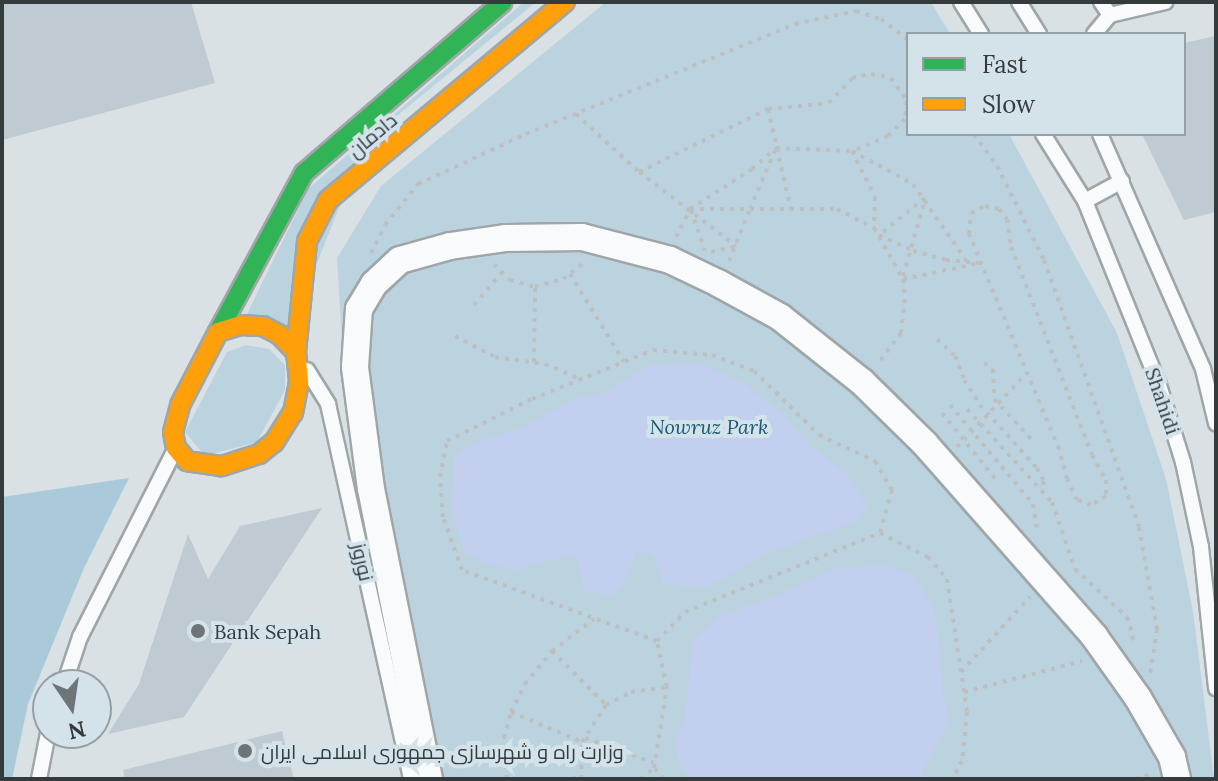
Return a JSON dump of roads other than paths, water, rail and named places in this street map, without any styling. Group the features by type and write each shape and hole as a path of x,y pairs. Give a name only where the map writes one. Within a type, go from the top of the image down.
{"street":[{"name":"دادمان","path":"218,332 304,173 503,2"},
{"name":"دادمان","path":"296,352 307,241 328,200 565,2"},
{"path":"429,779 371,489 355,367 359,309 374,284 400,260 506,238 582,237 670,260 718,283 780,317 862,382 941,463 1107,655 1145,710 1172,757 1177,779"},
{"path":"241,325 263,326 280,335 296,352 299,382 293,412 274,442 259,454 240,462 205,466 187,461 176,448 173,432 180,405 218,332 241,325"}],"lane":[{"path":"961,2 980,32"},
{"path":"1019,2 1038,32"},
{"path":"1095,32 1106,8 1165,2"},
{"name":"Shahidi","path":"1044,136 1085,201 1159,385 1183,462 1201,547 1216,688"},
{"path":"1101,136 1203,369 1216,423"},
{"path":"1085,201 1122,181"},
{"name":"نوروز","path":"296,352 328,404 411,779"},
{"path":"69,669 80,637 176,448"},
{"path":"39,779 45,749"}],"place":[{"name":"Bank Sepah","path":"198,631"},
{"name":"وزارت راه و شهرسازی جمهوری اسلامی ایران","path":"245,751"}],"park label":[{"name":"Nowruz Park","path":"709,426"}]}
